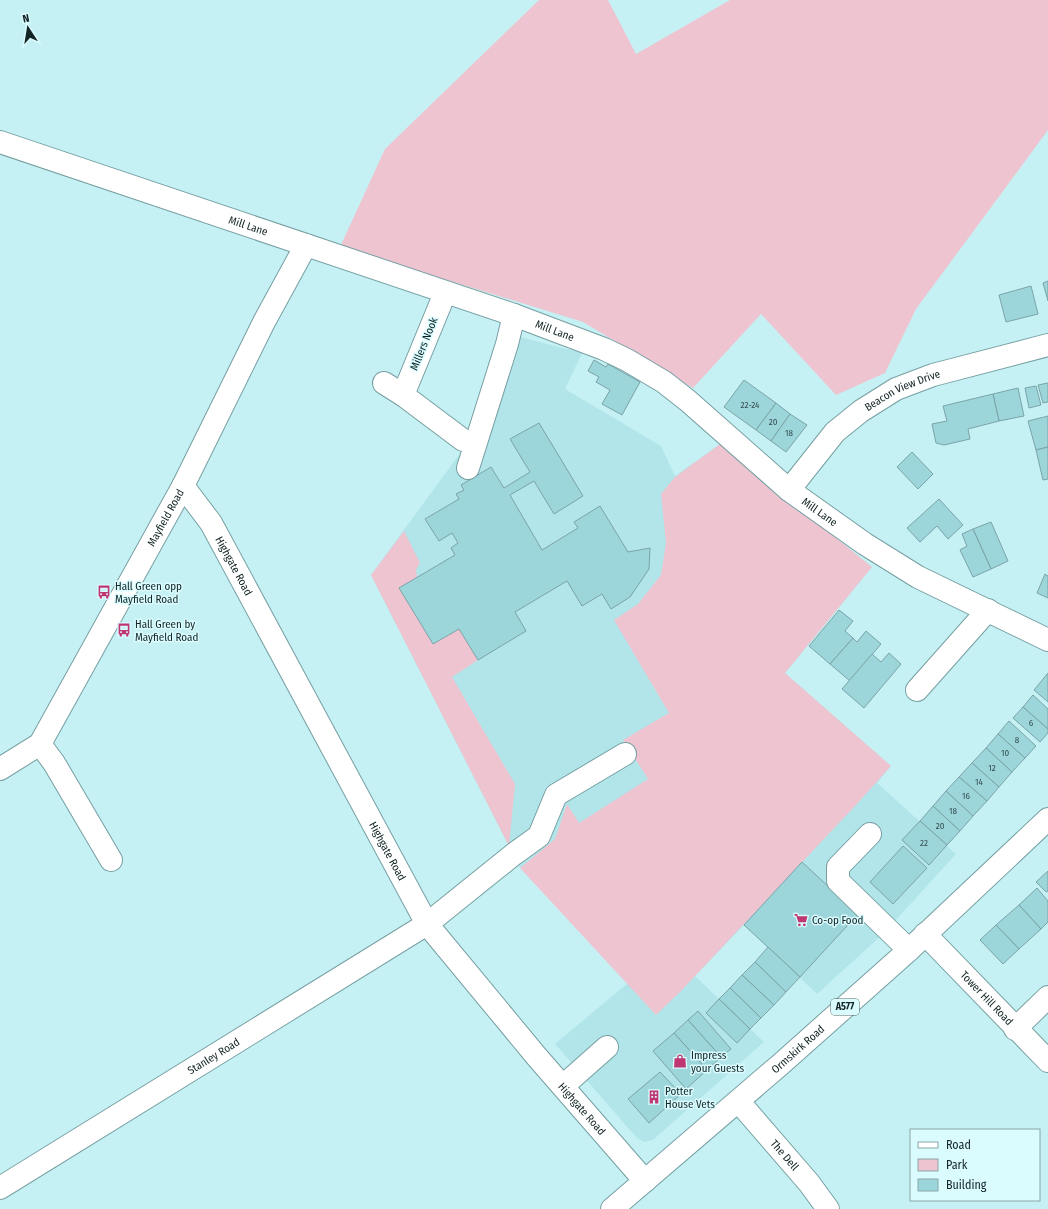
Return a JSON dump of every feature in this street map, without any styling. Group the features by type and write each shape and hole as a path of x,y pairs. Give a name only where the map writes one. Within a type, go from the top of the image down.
{"street":[{"name":"Mill Lane","path":"0,142 514,315 604,349 627,360 664,382 687,400 789,490 865,544 918,577 1048,640"},
{"name":"Mayfield Road","path":"0,769 40,744 183,486 264,322 306,245"},
{"name":"Millers Nook","path":"403,395 445,292"},
{"path":"468,468 507,344 514,315"},
{"name":"Beacon View Drive","path":"789,490 836,432 861,411 896,389 933,375 1048,345"},
{"path":"384,383 403,395 463,440"},
{"name":"Highgate Road","path":"183,486 211,522 427,924 536,1057 645,1181"},
{"path":"917,690 988,610"},
{"path":"40,744 54,763 111,860"},
{"name":"Stanley Road","path":"1,1185 427,924 514,854 539,836 556,796 625,754"},
{"name":"Ormskirk Road","path":"612,1209 739,1102 909,950 1048,819"},
{"path":"870,834 838,867 838,881 909,950"},
{"name":"Tower Hill Road","path":"925,934 1015,1029 1048,1061"},
{"path":"1015,1029 1048,997"},
{"path":"562,1086 607,1047"},
{"name":"The Dell","path":"739,1102 809,1183 828,1209"}],"shaded area":[{"path":"520,337 582,353 565,389 661,446 675,476 720,444 872,567 785,673 891,766 877,783 956,854 883,934 817,994 744,925 695,976 764,1042 653,1140 644,1142 637,1138 555,1044 628,983 520,868 371,575 469,441"}],"green space":[{"path":"539,0 608,0 636,54 730,0 1048,0 1048,130 916,309 885,373 836,395 761,314 693,388 583,322 340,247 385,149"},
{"path":"720,444 872,567 785,673 891,766 680,992 656,1015 520,868 555,839 567,804 579,823 648,779 623,740 669,713 614,620 638,604 661,575 666,543 661,494 675,477"},
{"path":"404,531 420,563 416,570 417,577 399,588 433,644 459,629 478,660 452,677 515,784 509,846 371,575"}],"building":[{"path":"1048,281 1048,301 1043,283"},
{"path":"1031,286 1038,314 1006,322 999,295"},
{"path":"594,360 606,367 608,364 640,382 622,415 602,404 610,390 596,382 599,377 588,371"},
{"path":"744,380 776,403 756,430 724,407"},
{"path":"1048,383 1048,402 1043,403 1038,385"},
{"path":"1036,386 1041,405 1029,408 1025,388"},
{"path":"1018,388 1024,416 999,421 993,394"},
{"path":"993,394 999,421 968,429 970,439 944,445 936,443 932,424 947,421 943,406"},
{"path":"776,403 790,414 771,441 756,430"},
{"path":"790,414 807,425 786,452 771,441"},
{"path":"1048,416 1048,447 1036,450 1028,421"},
{"path":"539,423 583,496 554,514 534,481 510,495 542,550 578,528 574,522 600,506 628,552 650,548 649,569 630,597 611,609 602,594 582,606 567,581 515,612 526,631 478,660 459,629 433,644 399,588 455,555 451,548 458,543 452,533 439,541 425,519 459,499 456,494 464,490 461,485 491,467 504,488 530,472 510,439"},
{"path":"1048,447 1048,479 1043,480 1036,450"},
{"path":"912,452 933,474 918,489 897,467"},
{"path":"939,499 963,525 948,539 937,526 920,542 907,528"},
{"path":"991,522 1008,561 991,569 973,529"},
{"path":"973,529 991,569 973,577 960,550 967,546 962,534"},
{"path":"1045,574 1048,576 1048,598 1037,593"},
{"path":"839,610 853,621 845,631 853,638 830,664 809,646"},
{"path":"866,631 881,644 850,681 830,664 853,638 857,642"},
{"path":"889,653 901,664 864,708 842,689 872,654 881,662"},
{"path":"1048,673 1048,702 1034,690"},
{"path":"1033,695 1048,709 1048,729 1023,707"},
{"path":"1023,707 1048,729 1048,733 1040,742 1013,718"},
{"path":"1009,721 1036,746 1025,758 998,734"},
{"path":"998,734 1025,758 1012,772 986,748"},
{"path":"986,748 1012,772 999,787 972,763"},
{"path":"972,763 999,787 987,801 959,777"},
{"path":"959,777 987,801 973,816 946,791"},
{"path":"946,791 973,816 960,831 933,806"},
{"path":"933,806 960,831 947,845 920,821"},
{"path":"920,821 947,845 929,865 902,840"},
{"path":"903,846 927,868 893,904 870,882"},
{"name":"Co-op Food","path":"802,862 858,914 800,977 744,925"},
{"path":"1048,871 1048,891 1046,892 1036,882"},
{"path":"1037,888 1048,901 1048,922 1041,929 1019,905"},
{"path":"1019,905 1041,929 1019,949 996,925"},
{"path":"996,925 1019,949 1003,964 980,940"},
{"path":"768,947 800,977 786,992 755,962"},
{"path":"755,962 786,992 774,1005 742,975"},
{"path":"742,975 774,1005 761,1018 730,988"},
{"path":"730,988 761,1018 750,1029 719,999"},
{"path":"719,999 750,1029 737,1043 706,1013"},
{"path":"698,1011 731,1049 721,1057 688,1020"},
{"path":"688,1020 721,1057 707,1070 674,1033"},
{"name":"Impress your Guests","path":"674,1033 707,1070 686,1089 653,1051"},
{"name":"Potter House Vets","path":"660,1072 681,1094 649,1123 628,1099"}],"place":[{"name":"Hall Green opp Mayfield Road","path":"104,592"},
{"name":"Hall Green by Mayfield Road","path":"124,630"},
{"name":"Co-op Food","path":"801,920"},
{"name":"Impress your Guests","path":"680,1061"},
{"name":"Potter House Vets","path":"654,1097"}]}
